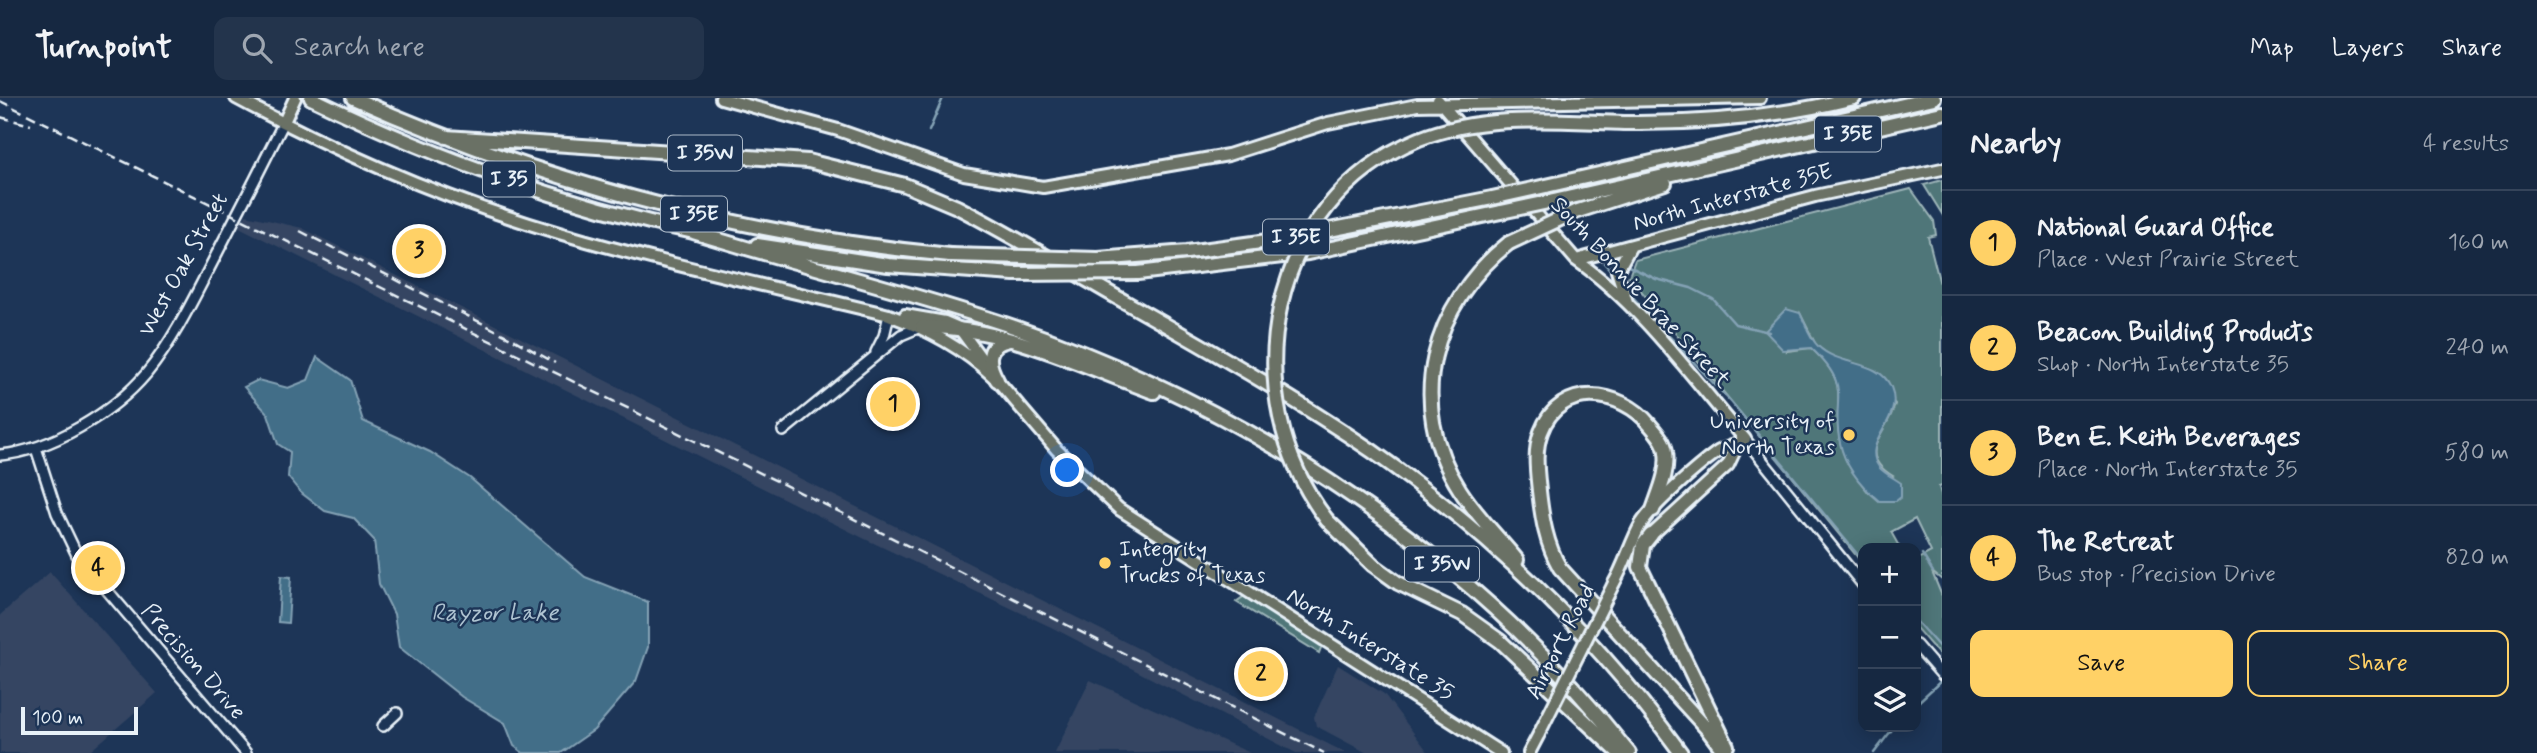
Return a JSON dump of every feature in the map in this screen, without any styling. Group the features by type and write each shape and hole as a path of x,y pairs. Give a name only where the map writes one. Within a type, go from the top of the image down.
{"highway":[{"name":"I 35","path":"311,98 489,172 598,207 693,232"},
{"name":"I 35E","path":"353,98 540,172 688,213 779,232 950,255 1098,258 1241,246 1492,198 1934,98"},
{"path":"1619,753 1500,641 1462,614 1419,595 1381,571 1327,520 1300,478 1285,441 1276,407 1273,362 1278,312 1289,278 1301,248 1321,216 1347,187 1374,166 1417,140 1446,130 1487,121 1675,123 1744,118 1854,98"},
{"name":"I 35E","path":"693,232 856,261 938,271 1014,274 1138,272 1330,249 1942,113"},
{"path":"1744,137 1774,134"},
{"name":"I 35W","path":"446,137 776,157 839,167 930,195 976,217 1322,418 1460,519 1556,606 1632,691 1681,753"},
{"path":"1556,606 1461,492 1445,462 1432,415 1434,363 1449,313 1478,270 1509,243 1575,212 1777,150"},
{"name":"I 35W","path":"693,232 1013,327 1102,361 1220,416 1297,458 1387,520 1441,563 1553,666 1629,753"},
{"path":"922,327 959,328 1009,340 1086,365 1220,416"},
{"path":"997,380 990,366 990,354 996,345 1009,340"},
{"path":"1653,510 1664,479 1667,454 1659,436 1634,408 1614,397 1591,396 1570,401 1554,413 1541,430 1536,458 1541,511 1551,552 1560,568 1727,753"},
{"path":"1651,535 1643,545 1640,567 1727,753"}],"main road":[{"name":"North Interstate 35","path":"236,98 432,189 557,232 889,315 922,327 958,348 997,380"},
{"name":"West Oak Street","path":"284,122 295,98"},
{"path":"721,98 838,130 951,170 1017,185 1066,185 1241,152 1328,123 1438,100 1760,98"},
{"path":"1391,111 1405,98"},
{"name":"South Bonnie Brae Street","path":"1438,100 1576,260 1598,275 1628,305 1741,443"},
{"name":"North Interstate 35E","path":"1576,260 1815,196 1942,169"},
{"path":"1628,305 1618,271 1630,246"},
{"name":"North Interstate 35","path":"889,315 940,321 959,328 997,380 1057,450 1119,509 1502,753"},
{"name":"Airport Road","path":"1632,551 1634,536 1653,510 1718,451 1741,443"},
{"name":"Airport Road","path":"1529,753 1632,551 1728,465 1741,443"}],"street":[{"name":"West Oak Street","path":"0,455 36,448 65,436 109,406 145,376 177,330 284,122"},
{"path":"870,358 882,342 889,315"},
{"path":"783,431 870,358 907,331 922,327"},
{"name":"South Bonnie Brae Street","path":"1741,443 1858,579"},
{"name":"Precision Drive","path":"36,448 57,513 77,555 246,753"},
{"path":"1921,651 1942,675"},
{"path":"383,726 397,713"}],"shaded area":[{"path":"246,215 302,228 1346,753 1296,753 1051,627 865,539 239,227"},
{"path":"50,572 157,693 88,753 0,753 0,615"},
{"path":"1338,665 1384,694 1429,753 1367,753 1316,726 1314,717"},
{"path":"1090,680 1250,753 1055,753"}],"green space":[{"path":"1942,180 1942,214 1924,185"},
{"name":"University of North Texas","path":"1911,189 1934,221 1936,235 1928,237 1942,292 1942,486 1939,487 1942,498 1942,580 1932,572 1942,596 1942,658 1921,634 1921,557 1931,552 1915,519 1891,532 1897,543 1858,543 1858,558 1629,276 1635,260","holes":["1800,313 1816,345 1830,356 1866,367 1895,404 1875,451 1876,459 1893,476 1869,493 1844,456 1838,426 1837,383 1832,373 1811,348 1787,351"]},
{"path":"1246,595 1320,641 1322,645 1319,653 1236,602"}],"water":[{"path":"1786,309 1800,313 1813,339 1827,353 1868,367 1885,378 1891,387 1894,399 1892,410 1878,439 1875,457 1881,469 1901,483 1901,497 1896,501 1879,501 1850,468 1840,443 1837,384 1824,362 1811,348 1783,350 1765,331"},
{"name":"Rayzor Lake","path":"317,357 350,380 363,421 430,452 470,478 585,577 648,602 648,647 636,681 594,730 561,753 523,753 514,746 505,723 462,697 399,647 394,614 379,584 374,540 353,518 325,511 300,492 288,477 290,452 278,444 268,414 244,387 258,380 288,388 308,380"},
{"path":"281,576 291,577 288,623 278,622"}],"waterway":[{"path":"929,131 943,98"},
{"path":"1604,263 1614,274"},
{"path":"1624,264 1656,279 1691,288 1713,299 1735,324 1769,332"},
{"path":"1629,293 1732,403 1858,555"},
{"path":"1922,554 1933,572"},
{"path":"1921,627 1942,650"},
{"path":"1921,699 1942,680"},
{"path":"1874,753 1890,732"}],"railway":[{"path":"0,101 844,514 1324,753"},
{"path":"0,117 31,125"},
{"path":"300,231 555,363"}],"place":[{"name":"Ben E. Keith Beverages","path":"419,251"},
{"name":"National Guard Office","path":"893,404"},
{"name":"University of North Texas","path":"1849,435"},
{"name":"Integrity Trucks of Texas","path":"1105,563"},
{"name":"The Retreat","path":"98,568"},
{"name":"Beacon Building Products","path":"1261,674"}]}
